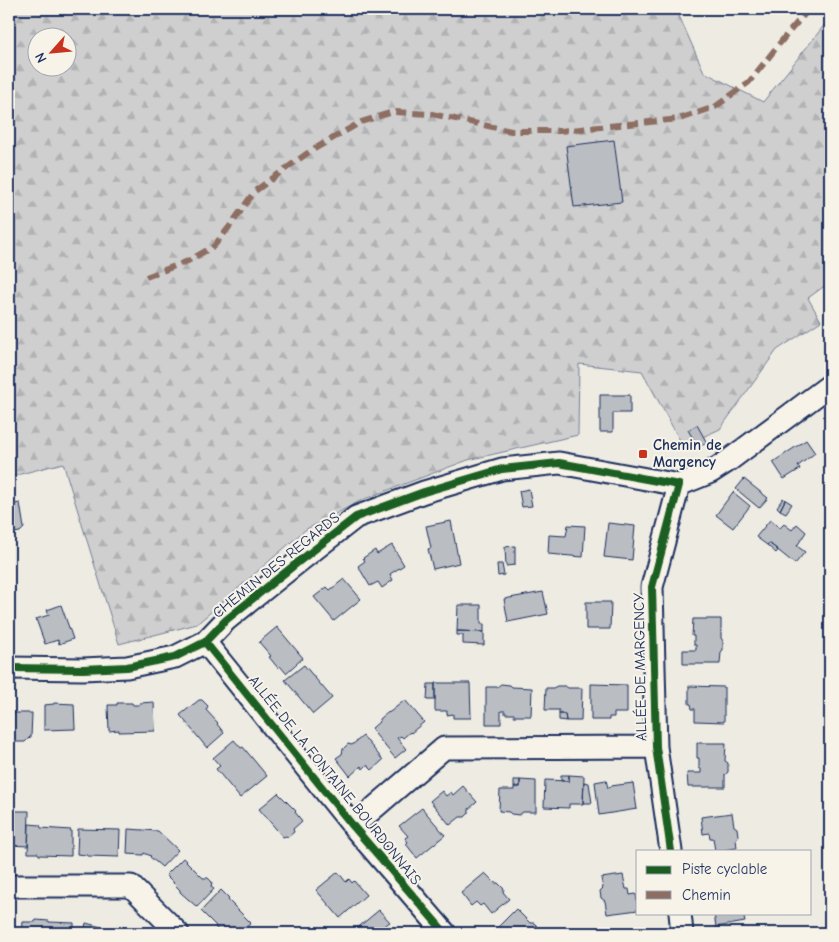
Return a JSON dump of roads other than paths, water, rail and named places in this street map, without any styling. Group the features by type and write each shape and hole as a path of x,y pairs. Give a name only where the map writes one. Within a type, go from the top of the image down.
{"street":[{"path":"679,485 711,472 728,461 830,385"},
{"name":"CHEMIN DES REGARDS","path":"9,668 83,669 127,667 175,657 205,642 226,620 356,518 424,492 502,469 559,463 679,485"},
{"name":"ALLÉE DE MARGENCY","path":"671,850 656,748 652,587 679,485"},
{"name":"ALLÉE DE LA FONTAINE BOURDONNAIS","path":"205,642 353,826 445,933"},
{"path":"353,826 444,748 656,748"},
{"path":"9,886 131,886 178,933"},
{"path":"680,914 682,933"}],"place":[{"name":"Chemin de Margency","path":"643,454"}]}
